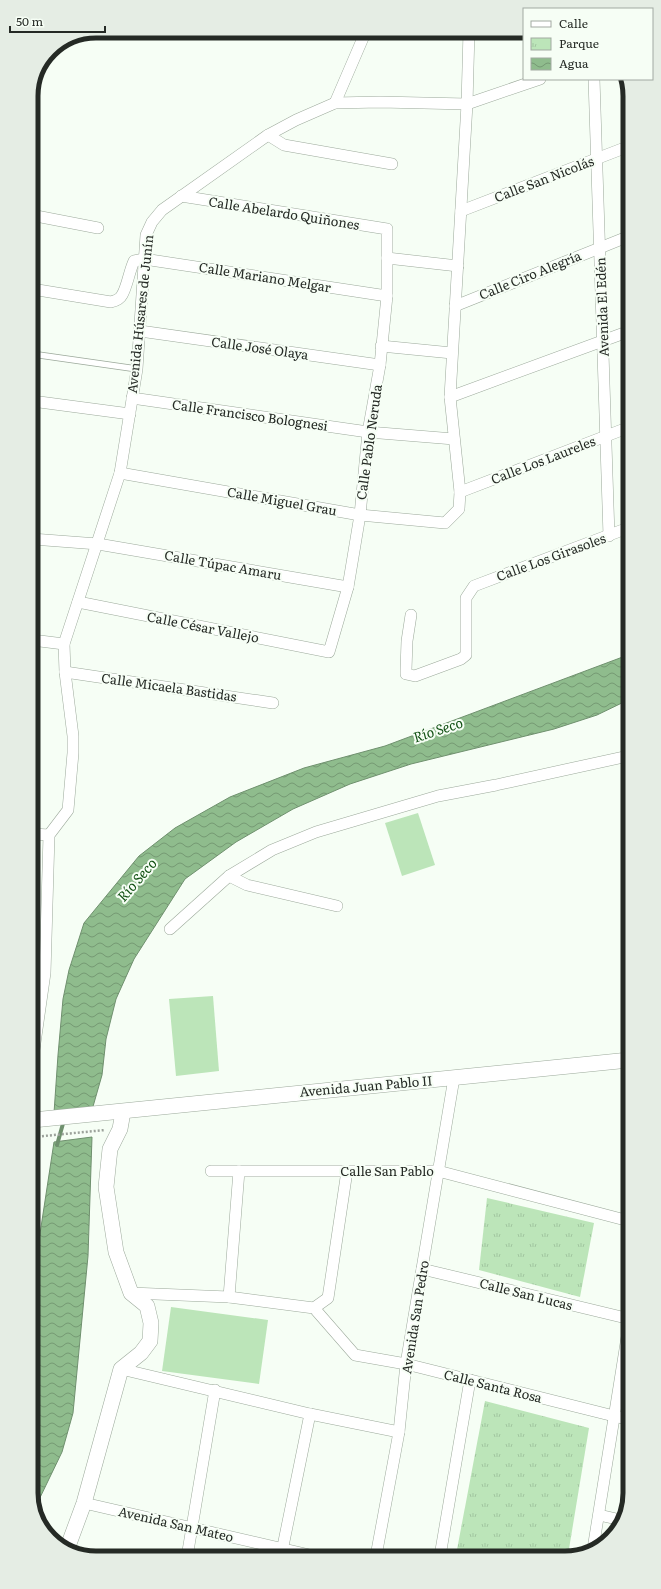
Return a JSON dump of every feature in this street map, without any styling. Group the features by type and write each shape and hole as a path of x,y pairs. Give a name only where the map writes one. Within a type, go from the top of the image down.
{"street":[{"path":"335,103 363,38"},
{"path":"460,492 450,397 467,104 468,38"},
{"name":"Avenida Húsares de Junín","path":"64,644 120,473 137,369 146,235 152,222 162,210 268,135 296,120 335,103 380,102 467,104 537,80"},
{"name":"Avenida El Edén","path":"594,80 609,536"},
{"path":"268,135 284,146 392,164"},
{"name":"Calle San Nicolás","path":"461,211 623,149"},
{"name":"Calle Abelardo Quiñones","path":"181,196 387,229"},
{"path":"38,216 98,228"},
{"name":"Calle Pablo Neruda","path":"329,652 348,587 360,515 368,432 380,365 387,296 387,229"},
{"name":"Calle Ciro Alegría","path":"455,306 623,238"},
{"path":"387,258 458,266"},
{"path":"38,290 111,302 117,300 122,295 134,261 144,259"},
{"name":"Calle Mariano Melgar","path":"144,259 387,296"},
{"name":"Calle José Olaya","path":"140,331 380,365"},
{"path":"450,397 623,334"},
{"path":"381,346 452,353"},
{"name":"Calle Francisco Bolognesi","path":"132,398 368,432 454,439"},
{"path":"38,402 130,414"},
{"name":"Calle Los Laureles","path":"460,492 623,429"},
{"name":"Calle Miguel Grau","path":"120,473 360,515 445,522 459,509 460,492"},
{"name":"Calle Los Girasoles","path":"411,615 407,641 406,674 415,676 466,656 466,598 474,586 623,530"},
{"name":"Calle Túpac Amaru","path":"38,539 98,544 348,587"},
{"name":"Calle César Vallejo","path":"78,602 329,652"},
{"path":"38,641 64,644 65,672 73,736 68,810 49,835 45,973 38,996"},
{"name":"Calle Micaela Bastidas","path":"65,672 273,703"},
{"path":"170,929 229,876 272,850 323,830 438,796 623,757"},
{"path":"38,834 49,835"},
{"path":"229,876 247,885 337,906"},
{"name":"Avenida Juan Pablo II","path":"38,1120 623,1061"},
{"name":"Avenida San Pedro","path":"377,1551 399,1432 406,1364 454,1078"},
{"path":"69,1544 84,1503 121,1369 141,1353 150,1341 151,1323 147,1306 131,1293 116,1252 106,1187 110,1150 120,1129 123,1112"},
{"name":"Calle San Pablo","path":"211,1171 438,1171 623,1219"},
{"path":"229,1297 239,1171"},
{"path":"131,1293 229,1297 314,1308 328,1298 347,1171"},
{"name":"Calle San Lucas","path":"422,1269 623,1317"},
{"name":"Calle Santa Rosa","path":"314,1308 355,1354 406,1364 623,1418"},
{"path":"594,1543 623,1361"},
{"path":"121,1369 215,1390 310,1414 399,1432"},
{"path":"441,1551 470,1380"},
{"path":"188,1551 215,1390"},
{"path":"282,1551 310,1414"},
{"name":"Avenida San Mateo","path":"84,1503 192,1528 275,1551"},
{"path":"599,1514 617,1519"}],"lane":[{"path":"38,355 137,369"}],"path":[{"path":"38,1137 98,1130"}],"green space":[{"path":"418,813 435,865 402,876 385,823"},
{"path":"213,996 219,1071 176,1076 169,999"},
{"path":"487,1198 594,1223 580,1297 479,1270"},
{"path":"171,1307 268,1320 259,1384 162,1371"},
{"path":"485,1401 589,1428 569,1551 457,1551"}],"water":[{"path":"623,657 623,702 597,715 554,729 411,764 350,784 293,809 236,842 185,879 134,959 116,999 106,1039 102,1075 92,1110 54,1113 63,999 69,970 84,923 139,856 175,828 230,797 304,768 385,746"},
{"path":"92,1137 88,1256 73,1413 62,1452 39,1500 38,1247 54,1142"}],"waterway":[{"name":"Río Seco","path":"57,1145 64,1120"}]}
